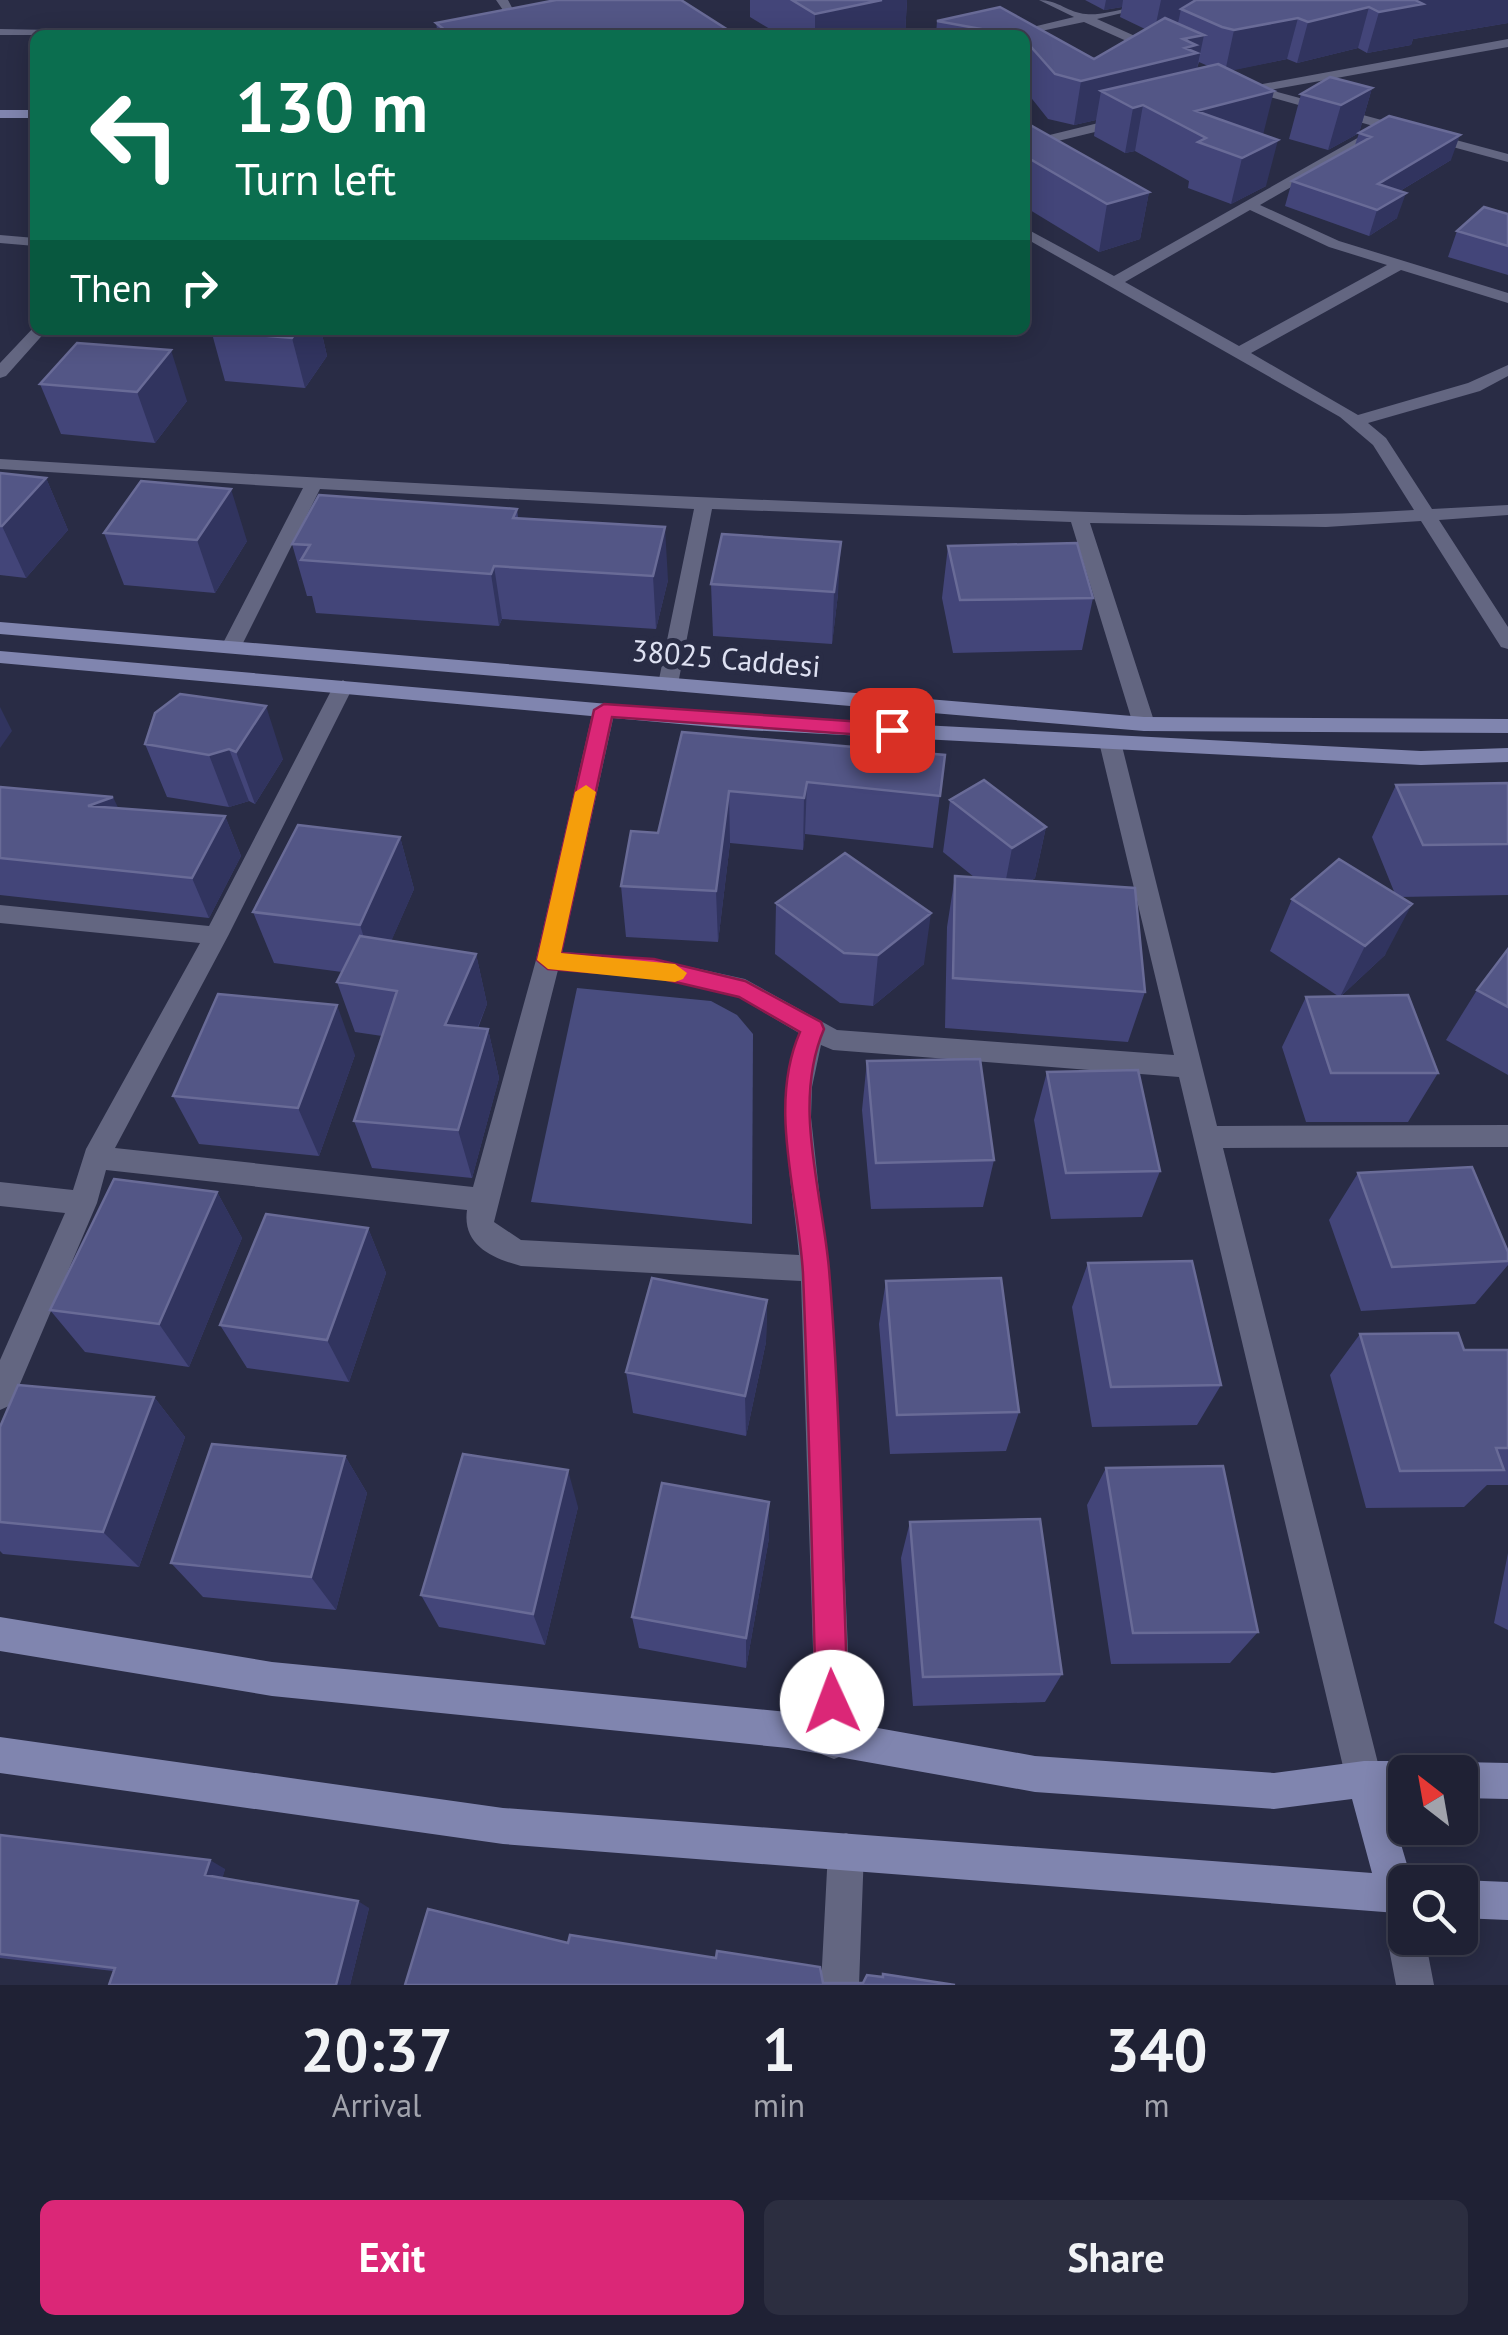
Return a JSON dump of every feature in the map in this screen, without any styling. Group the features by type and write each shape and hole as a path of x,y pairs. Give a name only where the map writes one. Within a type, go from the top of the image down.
{"main road":[{"path":"516,21 534,22 499,30 516,21"},
{"path":"0,100 30,100"},
{"path":"0,114 30,114"},
{"name":"38025 Caddesi","path":"0,628 1144,724 1508,726"},
{"name":"38025 Caddesi","path":"0,658 746,723 1421,758 1508,755"},
{"path":"0,1634 272,1679 788,1730 1036,1774 1274,1791 1388,1779"},
{"path":"0,1755 502,1826 1388,1893"},
{"path":"1364,1779 1392,1865"},
{"path":"1478,1780 1508,1781"},
{"path":"1478,1900 1508,1901"}],"street":[{"path":"502,0 516,21"},
{"path":"1045,0 1178,61"},
{"path":"1030,30 1171,0"},
{"path":"0,32 30,33"},
{"path":"1214,98 1508,43"},
{"path":"1223,80 1508,158"},
{"path":"1030,144 1138,117"},
{"path":"1112,283 1389,126"},
{"path":"1250,204 1334,244 1508,298"},
{"path":"1030,235 1355,420 1380,442 1508,642"},
{"path":"0,239 30,242"},
{"path":"1239,354 1399,265"},
{"path":"0,373 34,335"},
{"path":"0,349 20,351"},
{"path":"1355,420 1474,387 1508,370"},
{"path":"0,464 704,503 1079,516 1326,521 1508,510"},
{"path":"231,648 314,484"},
{"path":"668,684 704,503"},
{"path":"1079,516 1144,724"},
{"path":"0,1395 83,1203 96,1157 216,936 342,688"},
{"path":"604,710 548,960 479,1227 505,1249 521,1253 816,1269"},
{"path":"1110,742 1364,1779"},
{"path":"0,914 216,936"},
{"path":"548,960 654,968 745,990 833,1040 1188,1067"},
{"path":"813,1029 801,1056 796,1102 816,1269 834,1741"},
{"path":"1205,1137 1508,1136"},
{"path":"96,1157 483,1200"},
{"path":"0,1194 83,1203"},
{"path":"840,1985 846,1851"},
{"path":"1410,1955 1415,1985"}],"shaded area":[{"path":"577,988 711,1001 737,1015 753,1034 752,1224 531,1202"}],"building":[{"path":"556,0 681,0 728,30 445,30 436,23"},
{"path":"792,0 882,0 815,14"},
{"path":"1196,0 1415,0 1423,4 1379,12 1369,7 1308,22 1298,18 1234,30 1181,9"},
{"path":"1000,7 1094,59 1165,18 1204,35 1183,39 1196,45 1185,48 1197,53 1081,81 1055,74 1030,46 1030,30 986,30 937,21"},
{"path":"1218,64 1274,91 1196,111 1278,140 1242,158 1198,142 1206,138 1143,105 1133,108 1101,91"},
{"path":"1330,77 1372,88 1341,105 1301,94"},
{"path":"1389,116 1460,135 1378,184 1406,193 1377,210 1292,181 1371,137 1359,133"},
{"path":"1030,125 1149,192 1107,204 1030,159"},
{"path":"1484,207 1508,214 1508,246 1457,231"},
{"path":"77,343 171,350 137,392 40,384"},
{"path":"0,473 46,478 2,526 0,526"},
{"path":"141,481 231,489 197,540 104,533"},
{"path":"319,495 517,509 513,518 665,527 653,576 494,566 491,574 301,560 310,545 292,544"},
{"path":"722,534 841,542 834,592 711,584"},
{"path":"1077,543 1093,598 960,600 948,546"},
{"path":"180,694 266,706 236,752 229,749 209,755 145,744 155,713"},
{"path":"682,732 945,755 940,796 807,782 804,798 729,791 716,891 621,886 631,831 658,833"},
{"path":"984,780 1046,827 1012,848 950,800"},
{"path":"1508,783 1508,844 1423,845 1396,785"},
{"path":"0,787 113,797 88,806 225,816 192,878 0,858"},
{"path":"298,825 400,837 360,925 253,912"},
{"path":"845,853 931,913 878,955 844,953 776,903"},
{"path":"1339,859 1412,904 1365,946 1292,899"},
{"path":"955,876 1135,888 1145,992 953,978"},
{"path":"360,936 476,954 445,1025 488,1029 458,1130 354,1121 397,991 337,982"},
{"path":"1508,949 1508,1007 1477,990"},
{"path":"218,994 337,1005 298,1108 173,1096"},
{"path":"1408,995 1438,1073 1331,1073 1306,997"},
{"path":"980,1059 994,1160 876,1163 867,1061"},
{"path":"1138,1070 1160,1171 1066,1173 1047,1072"},
{"path":"1472,1167 1508,1252 1508,1261 1392,1267 1358,1173"},
{"path":"114,1179 217,1192 159,1324 50,1310"},
{"path":"266,1214 368,1228 327,1340 220,1325"},
{"path":"1192,1261 1221,1385 1111,1387 1088,1263"},
{"path":"652,1278 767,1300 745,1396 626,1372"},
{"path":"1001,1278 1019,1412 897,1415 886,1281"},
{"path":"1458,1333 1464,1350 1508,1350 1508,1448 1496,1448 1504,1470 1400,1471 1360,1334"},
{"path":"18,1385 154,1397 103,1532 0,1522 0,1427"},
{"path":"212,1444 345,1456 311,1577 171,1563"},
{"path":"463,1454 568,1470 533,1614 421,1595"},
{"path":"1223,1466 1258,1632 1133,1633 1106,1468"},
{"path":"662,1483 769,1502 746,1638 632,1617"},
{"path":"1040,1519 1062,1674 923,1677 910,1522"},
{"path":"0,1835 210,1860 205,1875 358,1901 336,1985 109,1985 115,1968 0,1954"},
{"path":"428,1909 568,1943 570,1935 716,1958 717,1951 820,1967 823,1983 863,1983 867,1975 883,1974 955,1985 405,1985"}],"slow traffic":[{"path":"586,792 548,960 675,973"}],"route":[{"path":"832,1702 816,1269 796,1102 801,1056 813,1029 794,1014 745,990 654,968 548,960 604,710 746,723 892,730"}]}
